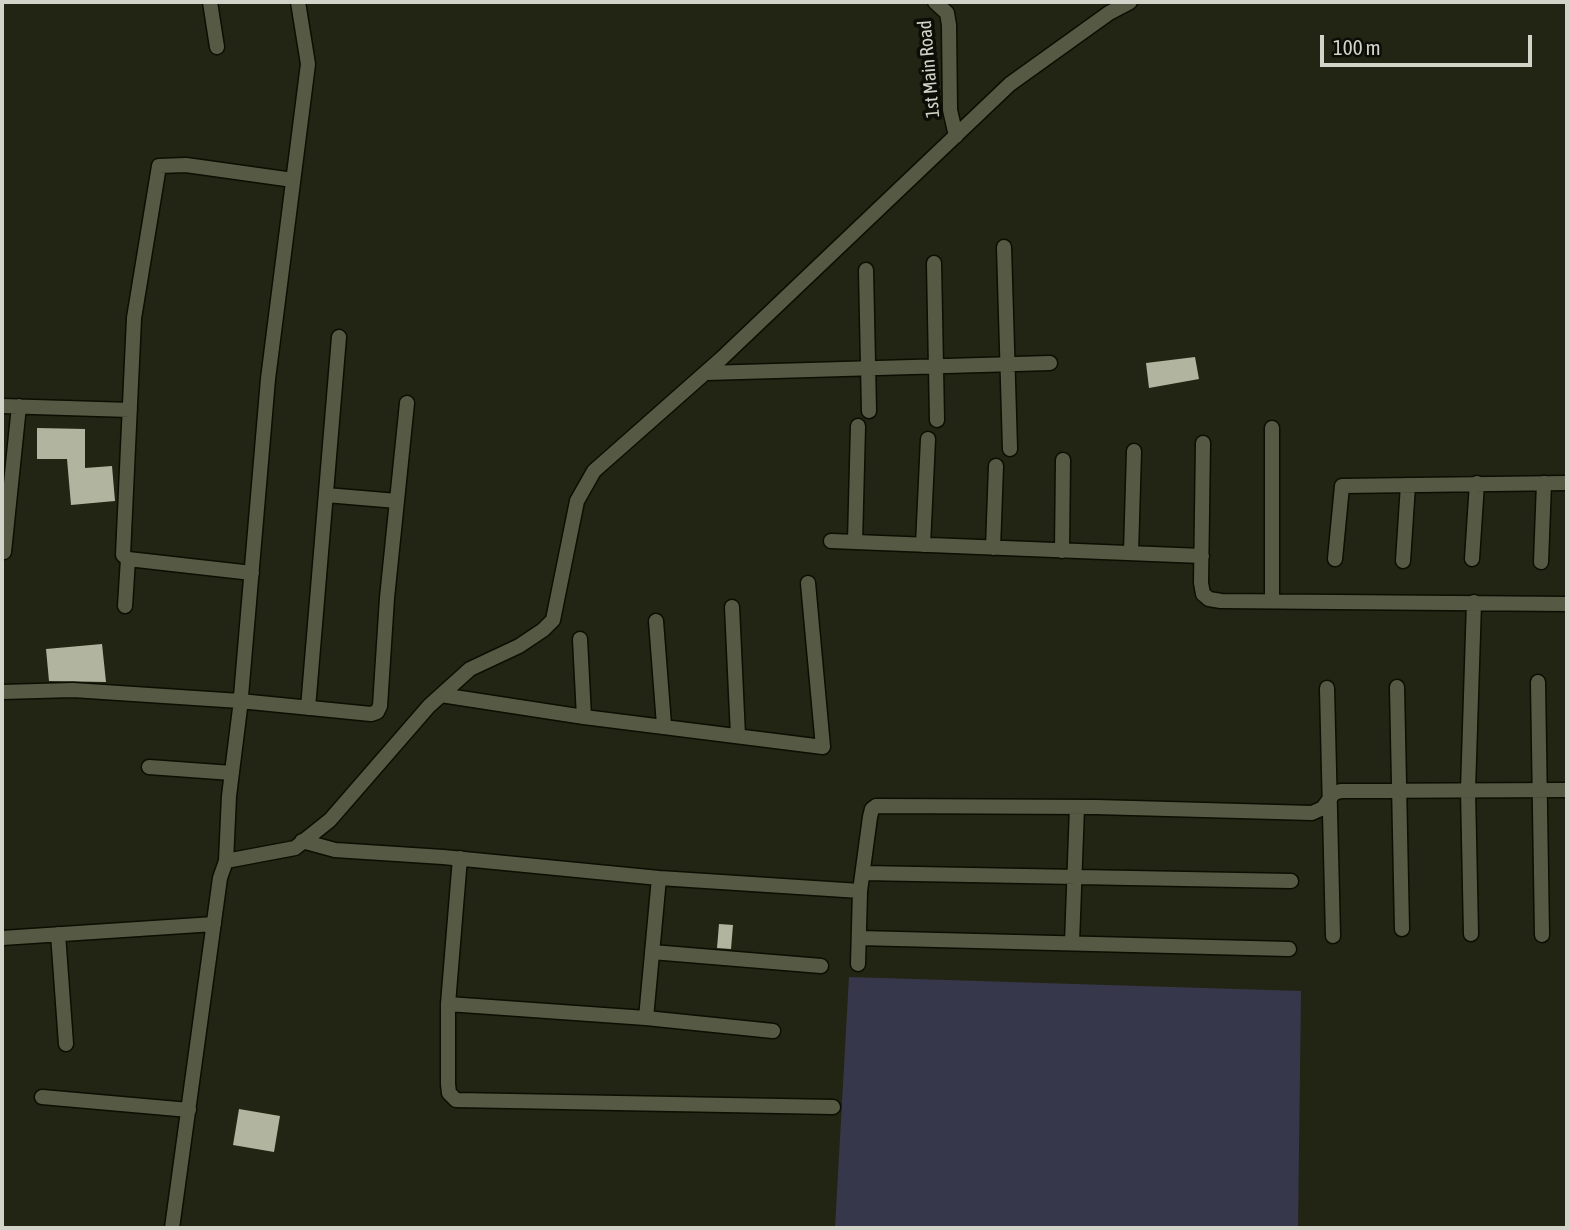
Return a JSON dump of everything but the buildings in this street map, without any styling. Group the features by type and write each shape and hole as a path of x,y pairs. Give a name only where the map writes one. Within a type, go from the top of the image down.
{"street":[{"path":"210,2 217,47"},
{"path":"172,1228 220,878 226,861 268,379 308,64 298,2"},
{"name":"1st Main Road","path":"935,2 947,13 949,25 950,110 956,136"},
{"path":"226,861 295,848 330,820 429,706 470,669 519,646 543,630 553,620 577,500 594,471 706,373 1010,84 1109,13 1130,2"},
{"path":"252,573 128,559 123,555 134,318 159,166 186,165 293,180"},
{"path":"1003,247 1010,449"},
{"path":"934,263 937,420"},
{"path":"866,270 869,411"},
{"path":"307,708 339,337"},
{"path":"706,373 1050,363"},
{"path":"2,692 74,690 240,701 370,714 377,712 380,706 407,403"},
{"path":"2,406 130,410"},
{"path":"4,552 19,406"},
{"path":"855,542 858,426"},
{"path":"1272,428 1272,600"},
{"path":"923,545 928,439"},
{"path":"1203,443 1201,583 1203,594 1209,599 1567,604"},
{"path":"1131,553 1134,451"},
{"path":"1062,551 1063,460"},
{"path":"993,548 996,466"},
{"path":"1472,559 1477,483"},
{"path":"1541,562 1544,483"},
{"path":"1335,559 1342,486 1567,483"},
{"path":"1403,561 1408,485"},
{"path":"326,495 397,501"},
{"path":"831,541 1202,556"},
{"path":"125,606 128,559"},
{"path":"441,695 584,717 823,747 808,583"},
{"path":"1471,934 1468,790 1474,602"},
{"path":"732,607 738,736"},
{"path":"656,621 664,725"},
{"path":"580,639 584,717"},
{"path":"1538,682 1542,935"},
{"path":"1398,687 1402,929"},
{"path":"1327,688 1333,936"},
{"path":"149,767 232,773"},
{"path":"858,964 860,891 870,817 876,806 1077,807 1312,813 1323,808 1330,796 1341,791 1567,790"},
{"path":"1072,943 1077,807"},
{"path":"302,841 325,849 860,891"},
{"path":"460,858 448,1004 448,1083 449,1094 456,1100 833,1107"},
{"path":"863,873 1291,881"},
{"path":"646,1018 659,877"},
{"path":"2,938 214,924"},
{"path":"58,934 66,1044"},
{"path":"859,938 1289,949"},
{"path":"652,952 821,966"},
{"path":"448,1004 646,1018 773,1031"},
{"path":"42,1097 189,1110"}],"shaded area":[{"path":"849,977 1301,991 1298,1228 835,1228"}]}
